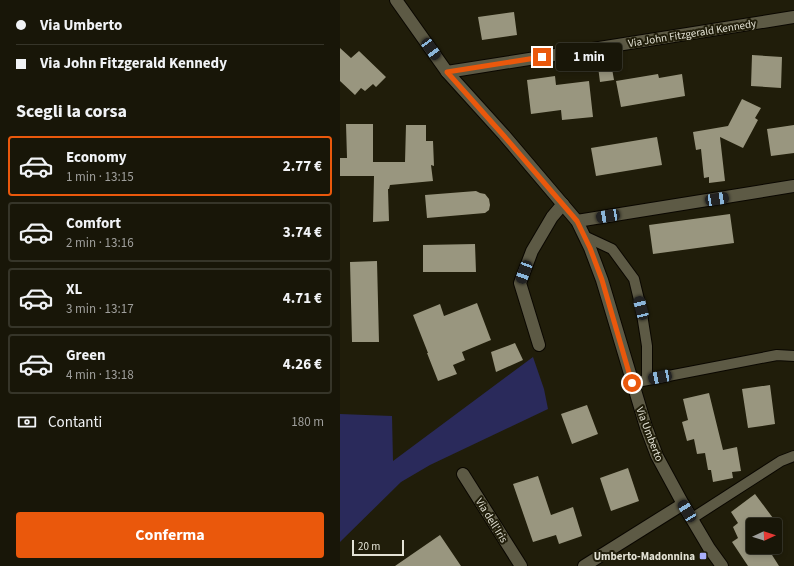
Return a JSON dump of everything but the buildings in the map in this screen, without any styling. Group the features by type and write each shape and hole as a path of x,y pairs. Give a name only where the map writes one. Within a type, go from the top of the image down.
{"street":[{"name":"Via Umberto","path":"396,0 447,72 577,221 590,248 602,280 632,383 657,456 683,504 709,548 722,566"},
{"name":"Via John Fitzgerald Kennedy","path":"447,72 794,17"},
{"path":"577,221 794,186"},
{"path":"539,345 520,283 532,251 552,217 563,204"},
{"name":"Via dell'Iris","path":"463,474 522,566"},
{"path":"584,566 683,504"}],"lane":[{"path":"584,236 612,249 634,279 641,308 647,346 647,380"},
{"path":"632,383 777,354 794,356"},
{"path":"692,519 781,461 794,456"}],"shaded area":[{"path":"533,357 544,389 548,409 430,465 401,482 340,542 340,414 392,416 393,461"}],"place":[{"name":"Umberto-Madonnina","path":"703,556"}],"route":[{"path":"542,57 447,72 577,221 590,248 602,280 632,383"}]}
